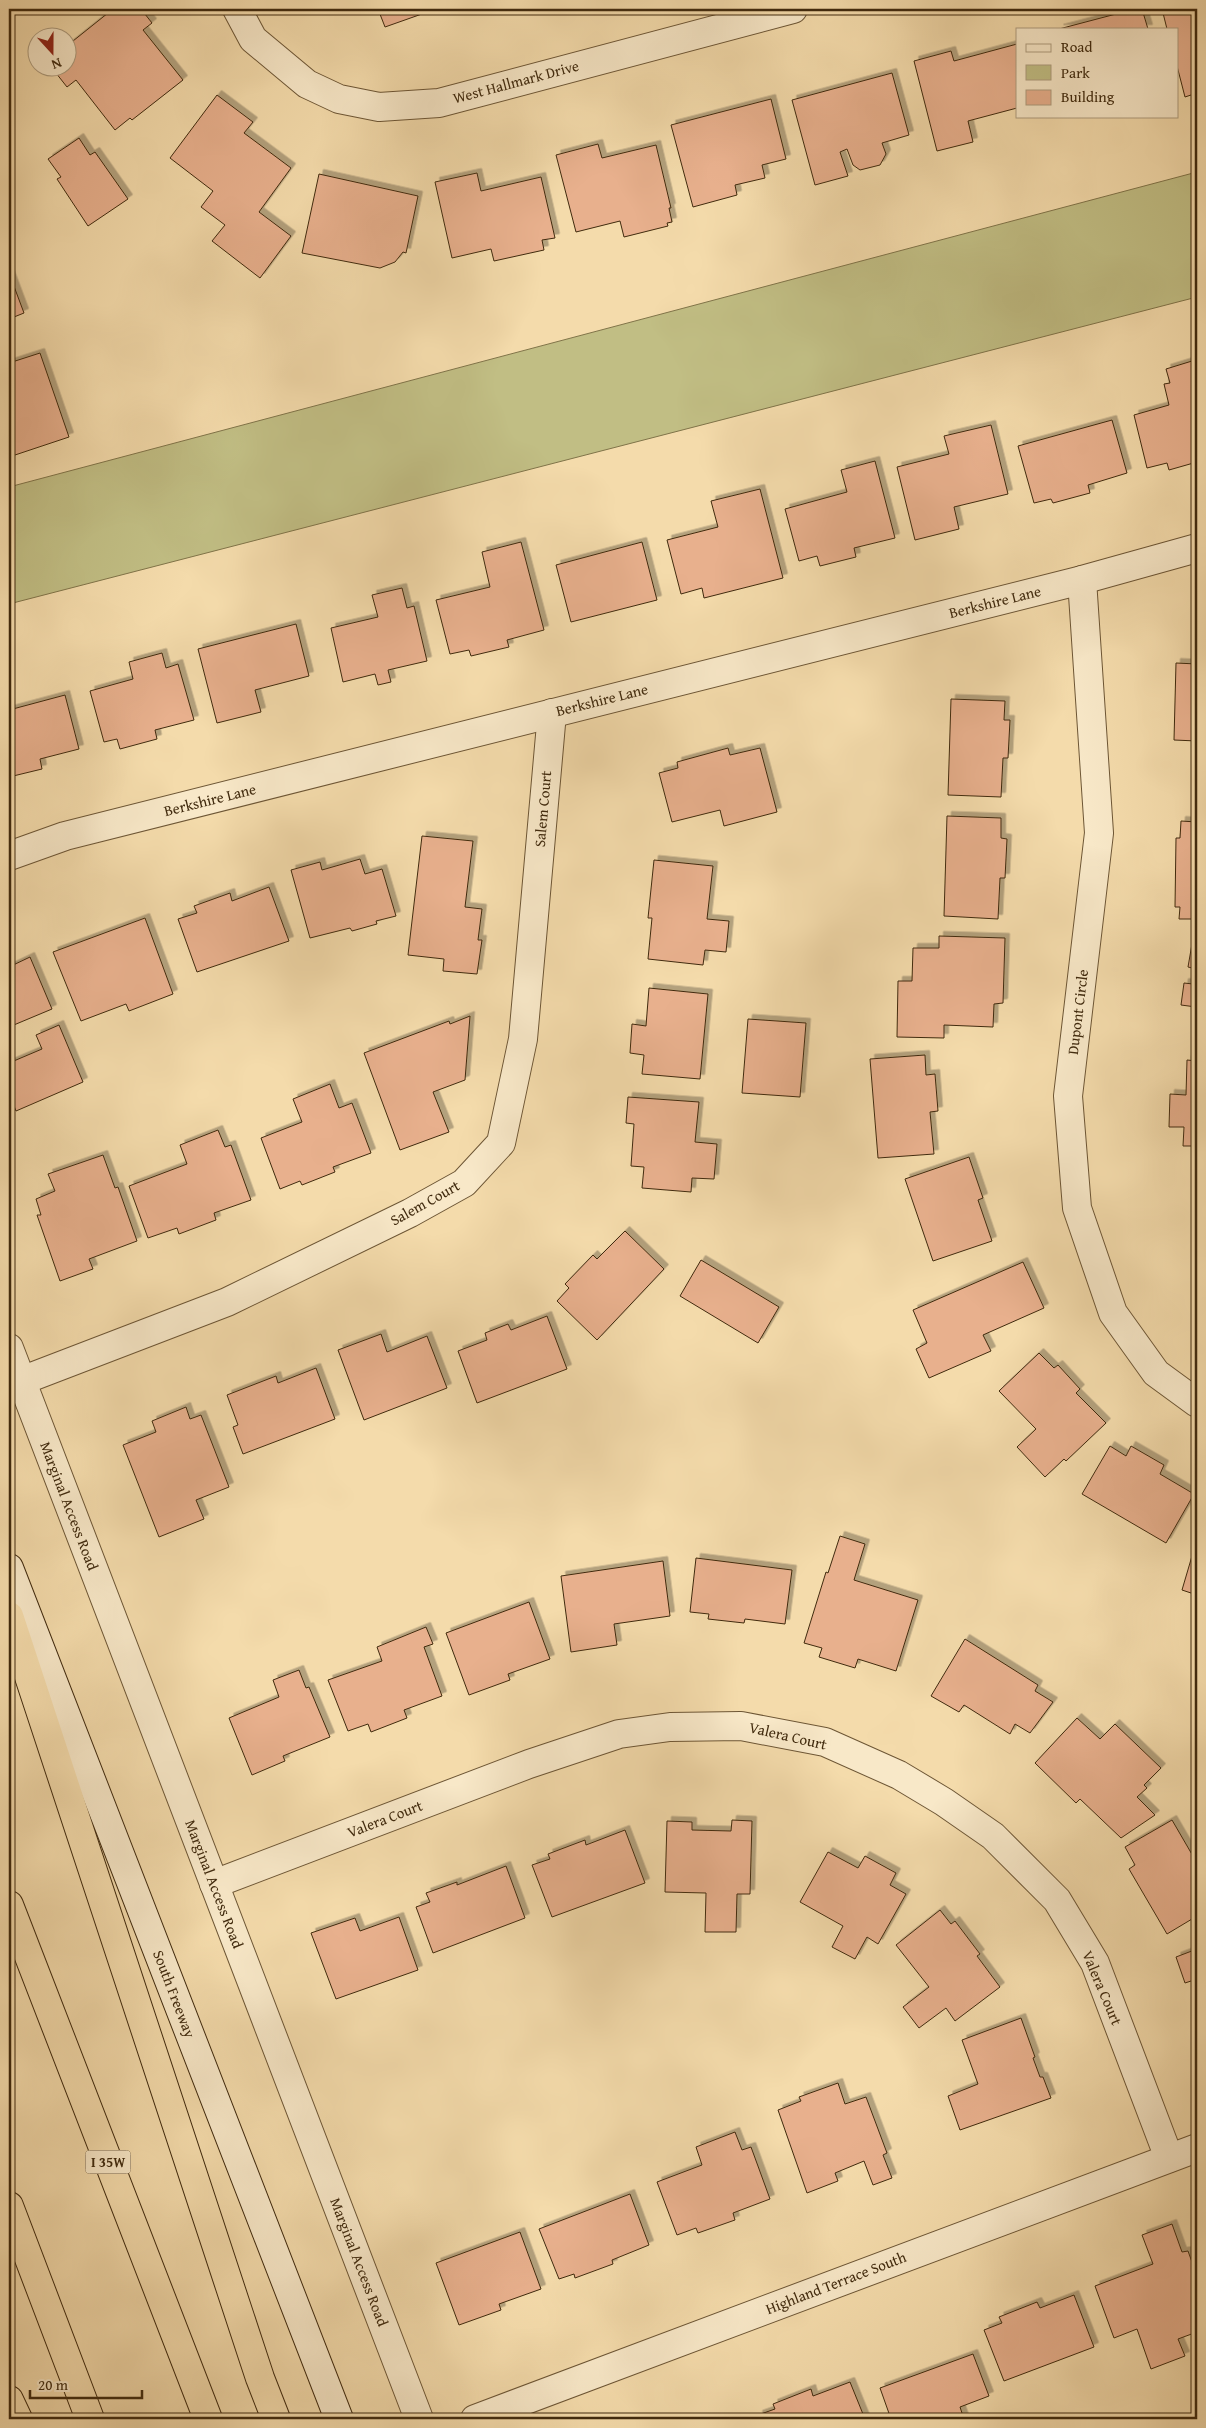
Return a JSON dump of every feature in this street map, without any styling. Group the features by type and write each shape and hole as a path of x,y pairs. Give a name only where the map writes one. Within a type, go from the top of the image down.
{"highway":[{"path":"9,1616 99,1896 254,2359 276,2419"},
{"name":"I 35W","path":"9,1905 208,2419"},
{"path":"9,2206 90,2419"},
{"path":"9,2400 18,2419"}],"street":[{"name":"West Hallmark Drive","path":"236,9 253,39 306,84 339,99 379,107 438,103 759,13 793,9"},
{"name":"Berkshire Lane","path":"9,856 65,836 1082,580 1197,548"},
{"name":"Dupont Circle","path":"1082,580 1099,833 1068,1096 1077,1208 1113,1313 1156,1373 1197,1403"},
{"name":"Salem Court","path":"21,1381 227,1302 410,1213 464,1183 501,1142 522,1039 552,713"},
{"name":"Marginal Access Road","path":"9,1348 419,2419"},
{"name":"South Freeway","path":"9,1568 339,2419"},
{"name":"Valera Court","path":"214,1884 529,1764 619,1734 670,1727 741,1726 825,1742 898,1775 944,1802 993,1836 1057,1900 1095,1963 1169,2158"},
{"name":"Highland Terrace South","path":"475,2419 1197,2148"}],"green space":[{"path":"1197,172 1197,297 9,604 9,487"}],"building":[{"path":"113,9 141,9 152,23 143,30 183,80 132,120 130,118 115,130 76,80 67,87 60,78 78,78 78,37"},
{"path":"378,9 436,9 385,27"},
{"path":"1135,9 1142,9 1148,28 1063,28"},
{"path":"1162,9 1197,9 1197,93 1185,97 1178,70 1178,28 1167,28"},
{"path":"1016,44 1016,108 968,121 973,142 937,151 914,61 951,51 954,61"},
{"path":"892,73 909,135 882,143 886,154 880,165 860,170 853,165 847,149 840,152 848,176 815,185 792,100"},
{"path":"217,95 253,122 244,133 291,168 259,212 291,236 260,278 212,241 225,225 201,207 213,191 170,158"},
{"path":"771,99 786,159 762,165 765,178 735,185 737,195 693,207 671,125"},
{"path":"79,138 90,155 95,152 128,199 88,226 57,179 61,177 48,159"},
{"path":"598,144 602,158 656,145 671,208 669,208 672,222 667,223 668,226 624,237 620,221 576,232 556,155"},
{"path":"477,173 481,191 541,177 555,238 542,240 544,250 494,261 491,249 452,258 435,182"},
{"path":"319,174 418,196 406,253 403,252 395,262 380,268 302,253"},
{"path":"9,273 24,313 9,319"},
{"path":"40,353 69,437 9,457 9,363"},
{"path":"1192,361 1197,376 1197,462 1169,470 1167,463 1147,468 1134,415 1169,405 1164,384 1170,383 1166,369"},
{"path":"1112,420 1127,473 1088,485 1090,493 1053,503 1051,499 1034,503 1018,446"},
{"path":"991,425 1008,494 954,507 959,529 915,540 897,467 949,454 944,436"},
{"path":"875,461 895,538 854,548 856,557 820,566 817,556 799,561 785,509 847,492 841,470"},
{"path":"760,489 783,578 704,598 702,588 681,594 667,540 718,527 711,501"},
{"path":"521,542 544,630 507,640 509,647 471,656 469,650 450,654 436,600 490,587 482,552"},
{"path":"642,542 657,600 571,622 556,565"},
{"path":"402,588 407,608 414,606 427,661 388,670 391,682 378,685 375,674 343,682 331,628 378,617 372,595"},
{"path":"296,624 309,676 255,690 261,712 217,723 198,649"},
{"path":"162,653 166,668 178,664 194,720 155,730 157,739 120,749 117,739 104,742 90,691 133,679 129,662"},
{"path":"1176,663 1197,664 1197,741 1174,740"},
{"path":"65,695 79,749 40,759 42,769 9,777 9,710"},
{"path":"951,699 1005,701 1004,720 1010,720 1008,758 1003,758 1001,797 948,795"},
{"path":"728,748 730,755 760,748 777,812 724,826 720,810 672,822 659,773 678,768 677,762"},
{"path":"947,816 1001,818 1001,838 1007,839 1005,878 1000,878 998,919 944,916"},
{"path":"1181,821 1197,822 1197,919 1179,919 1180,907 1175,907 1176,838 1180,838"},
{"path":"422,836 473,841 465,907 482,909 478,940 482,940 477,974 443,971 444,959 408,955"},
{"path":"360,859 365,874 382,869 396,916 376,921 377,924 352,931 350,928 310,938 291,870 320,862 322,870"},
{"path":"654,860 713,866 707,919 729,921 726,952 705,950 703,965 648,959 652,918 648,918"},
{"path":"269,887 289,941 197,972 178,919 197,913 194,906 230,893 232,901"},
{"path":"145,918 173,994 129,1011 126,1004 81,1021 53,952"},
{"path":"939,936 1005,938 1003,1003 994,1004 993,1027 944,1025 944,1038 897,1037 898,981 912,981 913,948 939,948"},
{"path":"1193,938 1197,938 1197,1028 1192,1027 1196,1007 1181,1005 1184,983 1193,984 1196,969 1188,967"},
{"path":"30,957 52,1009 9,1027 9,967"},
{"path":"649,988 708,994 700,1079 642,1074 644,1055 630,1053 632,1024 646,1026"},
{"path":"470,1016 465,1080 433,1092 449,1132 400,1150 364,1053 449,1021 450,1024"},
{"path":"748,1019 806,1023 800,1097 742,1093"},
{"path":"59,1025 83,1082 16,1111 9,1093 9,1063 42,1049 36,1035"},
{"path":"925,1055 926,1075 935,1074 938,1111 930,1112 934,1154 878,1158 870,1059"},
{"path":"1187,1060 1197,1061 1197,1146 1183,1146 1184,1127 1169,1127 1170,1094 1186,1095"},
{"path":"330,1084 339,1108 352,1103 371,1153 333,1167 335,1172 302,1185 300,1181 280,1189 261,1138 302,1122 293,1099"},
{"path":"628,1097 699,1102 695,1142 717,1144 714,1179 692,1178 691,1192 642,1188 644,1167 631,1166 634,1124 626,1123"},
{"path":"218,1130 225,1147 231,1145 251,1200 214,1213 216,1220 179,1234 177,1228 148,1238 129,1186 187,1164 180,1145"},
{"path":"103,1155 115,1188 118,1187 137,1241 89,1259 93,1269 60,1281 37,1215 41,1215 36,1199 55,1191 48,1174"},
{"path":"969,1157 983,1198 978,1200 992,1241 933,1261 905,1179"},
{"path":"625,1231 664,1269 597,1340 557,1301 569,1288 565,1284 593,1255 597,1259"},
{"path":"701,1260 779,1307 758,1343 680,1296"},
{"path":"1023,1262 1044,1308 983,1335 991,1351 929,1378 916,1349 927,1343 913,1310"},
{"path":"547,1316 567,1369 477,1403 458,1351 487,1340 485,1333 508,1324 511,1330"},
{"path":"381,1334 387,1352 427,1336 447,1388 364,1420 338,1350"},
{"path":"1039,1353 1054,1368 1058,1365 1080,1389 1076,1393 1106,1423 1066,1461 1064,1459 1045,1477 1017,1447 1036,1429 999,1391"},
{"path":"316,1368 335,1419 243,1454 233,1427 238,1425 227,1395 276,1376 278,1383"},
{"path":"186,1407 190,1419 201,1415 229,1487 196,1500 204,1519 159,1537 123,1445 156,1432 152,1421"},
{"path":"1110,1446 1126,1456 1131,1446 1164,1465 1160,1474 1194,1494 1166,1543 1082,1494"},
{"path":"840,1536 865,1544 854,1580 918,1600 896,1671 858,1659 855,1668 819,1657 822,1648 804,1643 826,1572 828,1573"},
{"path":"1197,1539 1197,1595 1182,1590"},
{"path":"696,1558 792,1570 785,1624 745,1619 744,1623 708,1619 709,1614 690,1612"},
{"path":"663,1561 670,1616 614,1624 617,1645 571,1652 561,1576"},
{"path":"529,1602 550,1659 508,1674 510,1680 469,1695 446,1633"},
{"path":"426,1627 433,1644 424,1647 442,1696 404,1710 407,1718 371,1732 368,1724 348,1731 328,1680 382,1661 377,1647"},
{"path":"965,1639 1038,1685 1035,1691 1053,1702 1030,1733 1015,1724 1010,1734 964,1705 959,1712 931,1696"},
{"path":"299,1670 306,1688 309,1687 330,1737 283,1756 285,1761 252,1775 229,1718 279,1697 273,1680"},
{"path":"1077,1718 1100,1739 1115,1724 1161,1768 1144,1785 1147,1788 1137,1797 1155,1815 1121,1838 1080,1799 1076,1803 1035,1763"},
{"path":"732,1820 752,1821 750,1894 737,1894 736,1932 705,1932 706,1893 665,1892 667,1821 692,1822 692,1830 731,1831"},
{"path":"1172,1820 1197,1863 1197,1916 1167,1934 1129,1869 1135,1865 1125,1847"},
{"path":"625,1830 645,1883 552,1917 532,1865 550,1859 548,1854 585,1840 586,1845"},
{"path":"828,1852 858,1868 865,1856 896,1873 890,1885 906,1894 878,1944 867,1937 855,1959 832,1947 843,1926 800,1902"},
{"path":"506,1866 525,1918 433,1953 416,1907 430,1902 426,1893 457,1882 457,1885"},
{"path":"940,1910 951,1924 955,1921 980,1954 977,1956 1000,1987 955,2021 946,2008 919,2028 903,2007 929,1987 896,1945"},
{"path":"399,1917 418,1970 336,1999 311,1933 355,1918 360,1931"},
{"path":"1197,1949 1197,1988 1194,1980 1185,1983 1176,1957"},
{"path":"1021,2018 1040,2077 1043,2077 1051,2098 960,2130 948,2096 978,2084 962,2040"},
{"path":"838,2083 845,2104 866,2097 887,2153 883,2155 892,2178 873,2185 864,2161 835,2173 838,2181 807,2193 778,2110 801,2101 799,2097"},
{"path":"735,2132 742,2150 751,2147 770,2199 733,2213 735,2220 698,2233 696,2228 677,2235 657,2182 702,2165 696,2147"},
{"path":"630,2194 649,2245 612,2260 613,2264 575,2278 574,2274 559,2279 539,2229"},
{"path":"1172,2224 1182,2252 1188,2251 1197,2276 1197,2332 1178,2339 1185,2356 1151,2369 1137,2329 1114,2338 1095,2286 1153,2264 1142,2235"},
{"path":"520,2232 541,2289 499,2304 501,2310 459,2325 436,2263"},
{"path":"1074,2295 1094,2347 1004,2381 984,2330 1002,2323 999,2317 1037,2302 1040,2308"},
{"path":"973,2354 989,2396 960,2407 964,2419 891,2419 880,2388"},
{"path":"850,2382 865,2419 759,2419 758,2415 775,2409 773,2404 811,2389 813,2396"}]}
